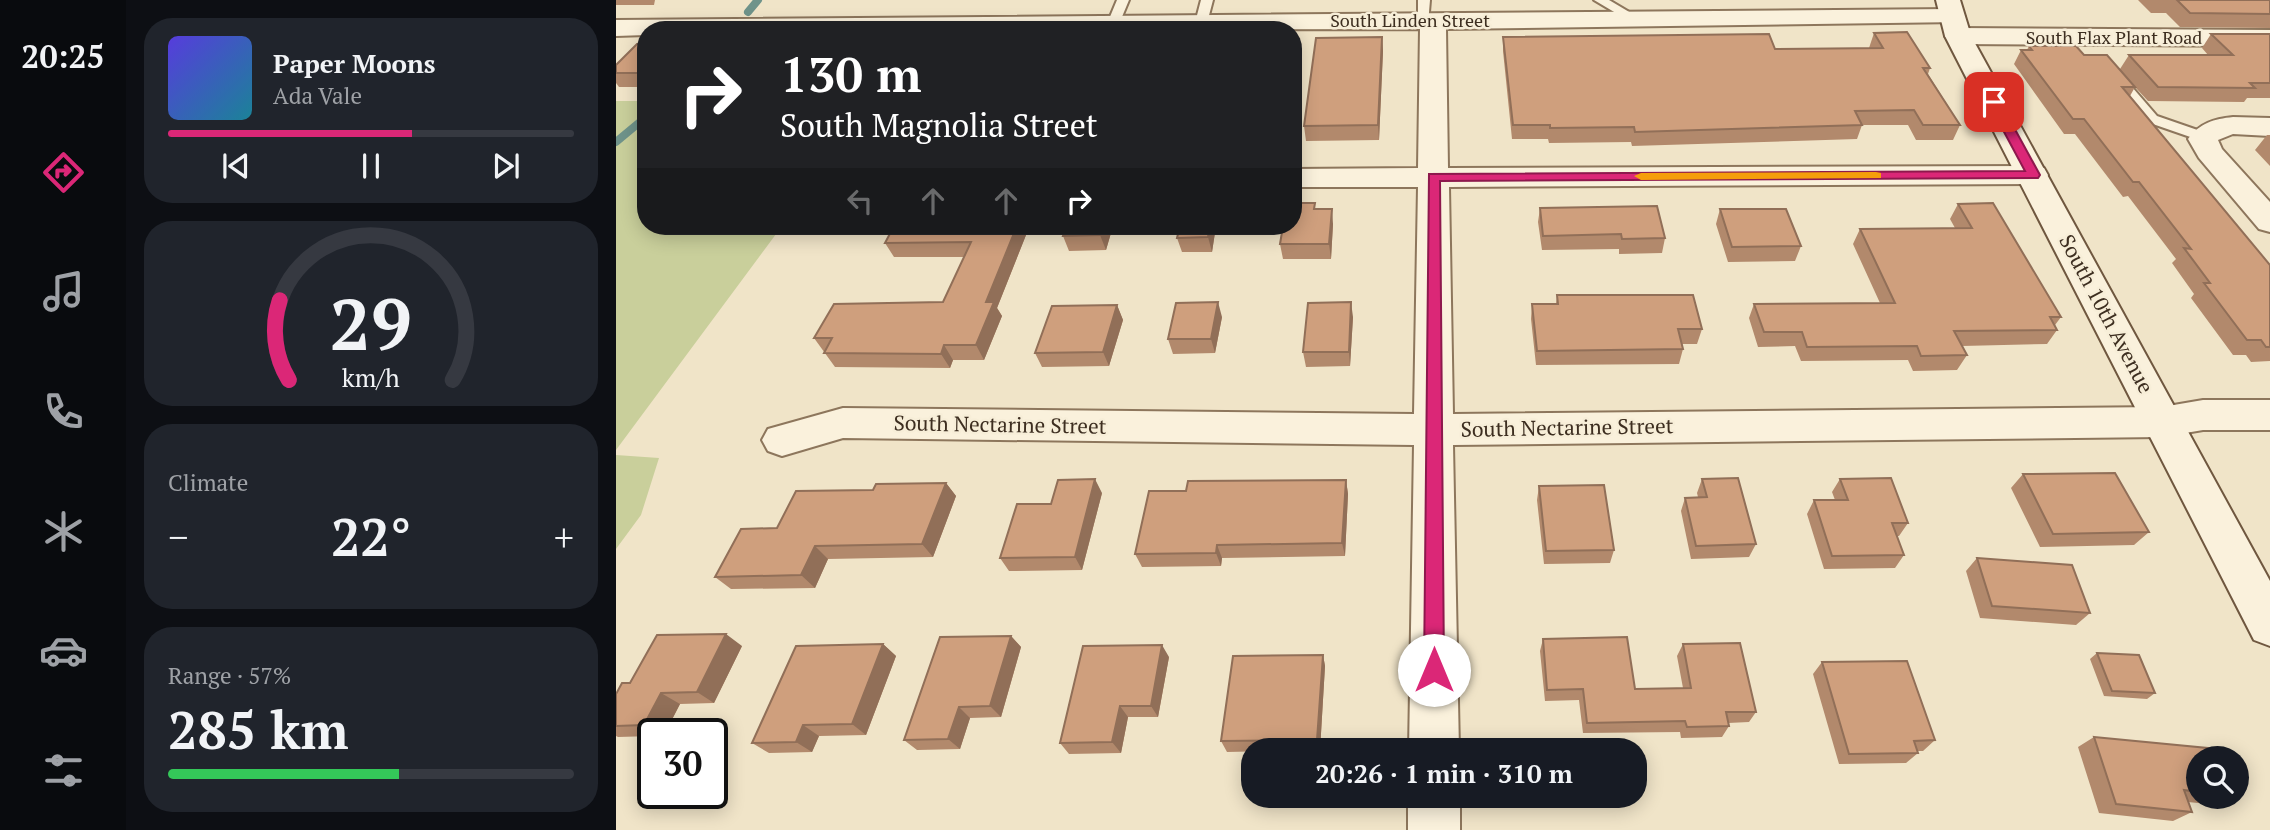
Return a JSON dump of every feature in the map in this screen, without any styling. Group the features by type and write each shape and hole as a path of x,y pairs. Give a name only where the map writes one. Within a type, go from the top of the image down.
{"street":[{"name":"South Linden Street","path":"1128,21 1204,11 1635,19 1953,18"},
{"path":"1427,14 1433,177 1434,738"},
{"name":"South Flax Plant Road","path":"1953,18 2270,38"},
{"name":"South 10th Avenue","path":"1953,18 2270,625"},
{"name":"South Linden Street","path":"616,28 637,28"},
{"path":"2270,127 2223,128 2212,130 2204,137 2209,152 2270,222"},
{"path":"1302,178 2034,175"},
{"name":"South Nectarine Street","path":"782,440 843,423 1433,430 2162,422 2203,415 2270,415"},
{"path":"1434,808 1434,830"}],"lane":[{"path":"1114,21 1123,0"},
{"path":"1600,0 1635,19"},
{"path":"2104,63 2152,119 2204,137"}],"green space":[{"path":"616,101 637,101 637,235 775,235 616,450"},
{"path":"616,455 659,458 641,515 616,549"}],"building":[{"path":"2177,0 2270,0 2270,14 2190,13"},
{"path":"1907,32 1930,68 1923,68 1960,125 1923,125 1914,110 1855,111 1862,125 1635,132 1634,127 1550,128 1550,125 1513,125 1503,37 1769,34 1775,49 1883,48 1874,33"},
{"path":"2211,34 2270,34 2270,83 2250,83 2255,88 2158,87 2129,55 2233,55"},
{"path":"1382,37 1378,125 1304,126 1316,38"},
{"path":"637,44 637,73 616,73 616,65"},
{"path":"2029,46 2076,46 2084,55 2107,55 2135,87 2122,87 2270,265 2270,347 2266,347 2261,340 2247,340 2204,283 2210,283 2184,248 2191,249 2139,182 2133,182 2084,119 2073,119 2021,50 2032,50"},
{"path":"1302,203 1315,203 1314,209 1332,209 1329,244 1280,244 1282,235 1302,235"},
{"path":"1993,203 2061,317 2050,317 2057,330 1954,331 1967,355 1921,356 1917,346 1807,347 1802,332 1764,332 1754,304 1895,303 1860,229 1972,228 1958,204"},
{"path":"1657,206 1665,238 1622,239 1621,234 1543,236 1540,208"},
{"path":"1720,209 1786,209 1801,246 1732,247"},
{"path":"889,235 1013,235 986,302 994,302 976,345 944,345 941,354 824,353 832,338 814,338 834,304 943,302 971,242 885,243"},
{"path":"1178,235 1208,235 1208,237 1177,238"},
{"path":"1557,295 1693,295 1702,329 1678,329 1683,349 1537,351 1532,304 1558,304"},
{"path":"1218,302 1211,339 1168,339 1176,303"},
{"path":"1351,302 1349,352 1303,352 1308,303"},
{"path":"1117,305 1103,352 1035,353 1052,306"},
{"path":"2115,473 2149,532 2053,534 2023,474"},
{"path":"1738,478 1756,544 1696,546 1685,498 1707,497 1702,479"},
{"path":"1891,478 1908,523 1892,523 1904,555 1832,556 1814,500 1848,500 1840,479"},
{"path":"1095,479 1075,557 1000,558 1017,504 1051,504 1058,480"},
{"path":"1346,480 1342,543 1217,545 1216,553 1135,554 1149,491 1186,491 1188,481"},
{"path":"946,483 922,544 815,546 801,575 715,577 741,529 777,528 796,491 873,490 876,484"},
{"path":"1604,485 1614,550 1546,551 1539,486"},
{"path":"1977,558 2072,565 2090,613 1992,606"},
{"path":"726,634 697,692 661,693 648,718 637,718 637,725 616,726 616,694 622,683 630,683 657,635"},
{"path":"1011,636 990,706 959,707 948,739 904,740 940,637"},
{"path":"1627,637 1635,689 1691,688 1683,644 1740,643 1756,712 1726,712 1729,726 1687,727 1685,721 1587,723 1583,689 1547,690 1543,639"},
{"path":"883,644 852,724 803,725 796,742 752,743 796,646"},
{"path":"1162,645 1151,706 1120,706 1112,742 1060,743 1083,646"},
{"path":"2097,653 2139,655 2155,693 2112,691"},
{"path":"1323,655 1317,738 1241,738 1241,741 1221,741 1233,656"},
{"path":"1907,661 1935,740 1914,741 1918,753 1849,754 1822,662"},
{"path":"2094,737 2187,746 2184,790 2186,809 2191,809 2192,812 2116,804"}],"waterway":[{"path":"748,12 758,0"},
{"path":"616,142 637,124"}],"slow traffic":[{"path":"1641,176 1876,176"}],"route":[{"path":"1434,670 1433,177 2034,175 1994,102"}]}
